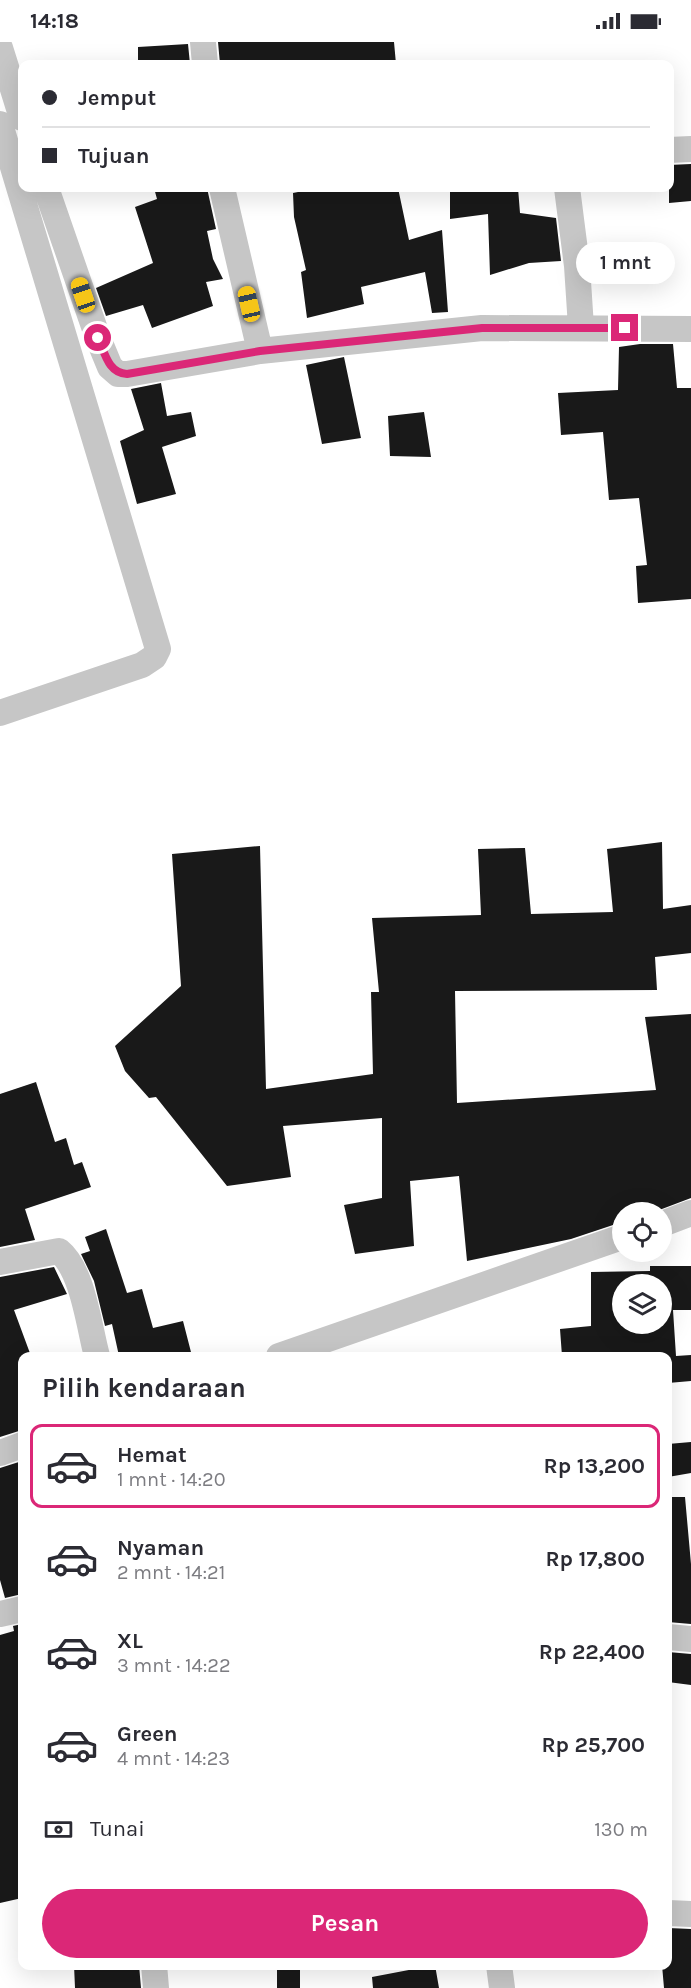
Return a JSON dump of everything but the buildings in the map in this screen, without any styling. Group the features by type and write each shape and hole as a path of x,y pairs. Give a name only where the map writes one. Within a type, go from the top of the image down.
{"street":[{"path":"203,42 205,60"},
{"path":"0,48 18,105"},
{"path":"0,124 18,184"},
{"path":"674,150 691,149"},
{"path":"0,712 142,665 154,657 158,649 20,192"},
{"path":"47,192 98,338 110,367 118,374 171,368 260,351 482,328 691,329"},
{"path":"223,192 260,351"},
{"path":"568,192 577,266 581,327"},
{"path":"672,1221 691,1214"},
{"path":"291,1352 612,1240"},
{"path":"0,1262 59,1251 69,1259 75,1273 96,1352"},
{"path":"0,1453 18,1446"},
{"path":"0,1614 18,1610"},
{"path":"672,1637 691,1639"},
{"path":"672,1913 691,1914"},
{"path":"154,1970 156,1988"},
{"path":"500,1970 502,1988"}],"route":[{"path":"98,338 110,367 118,374 127,374 260,351 482,328 625,328"}]}
